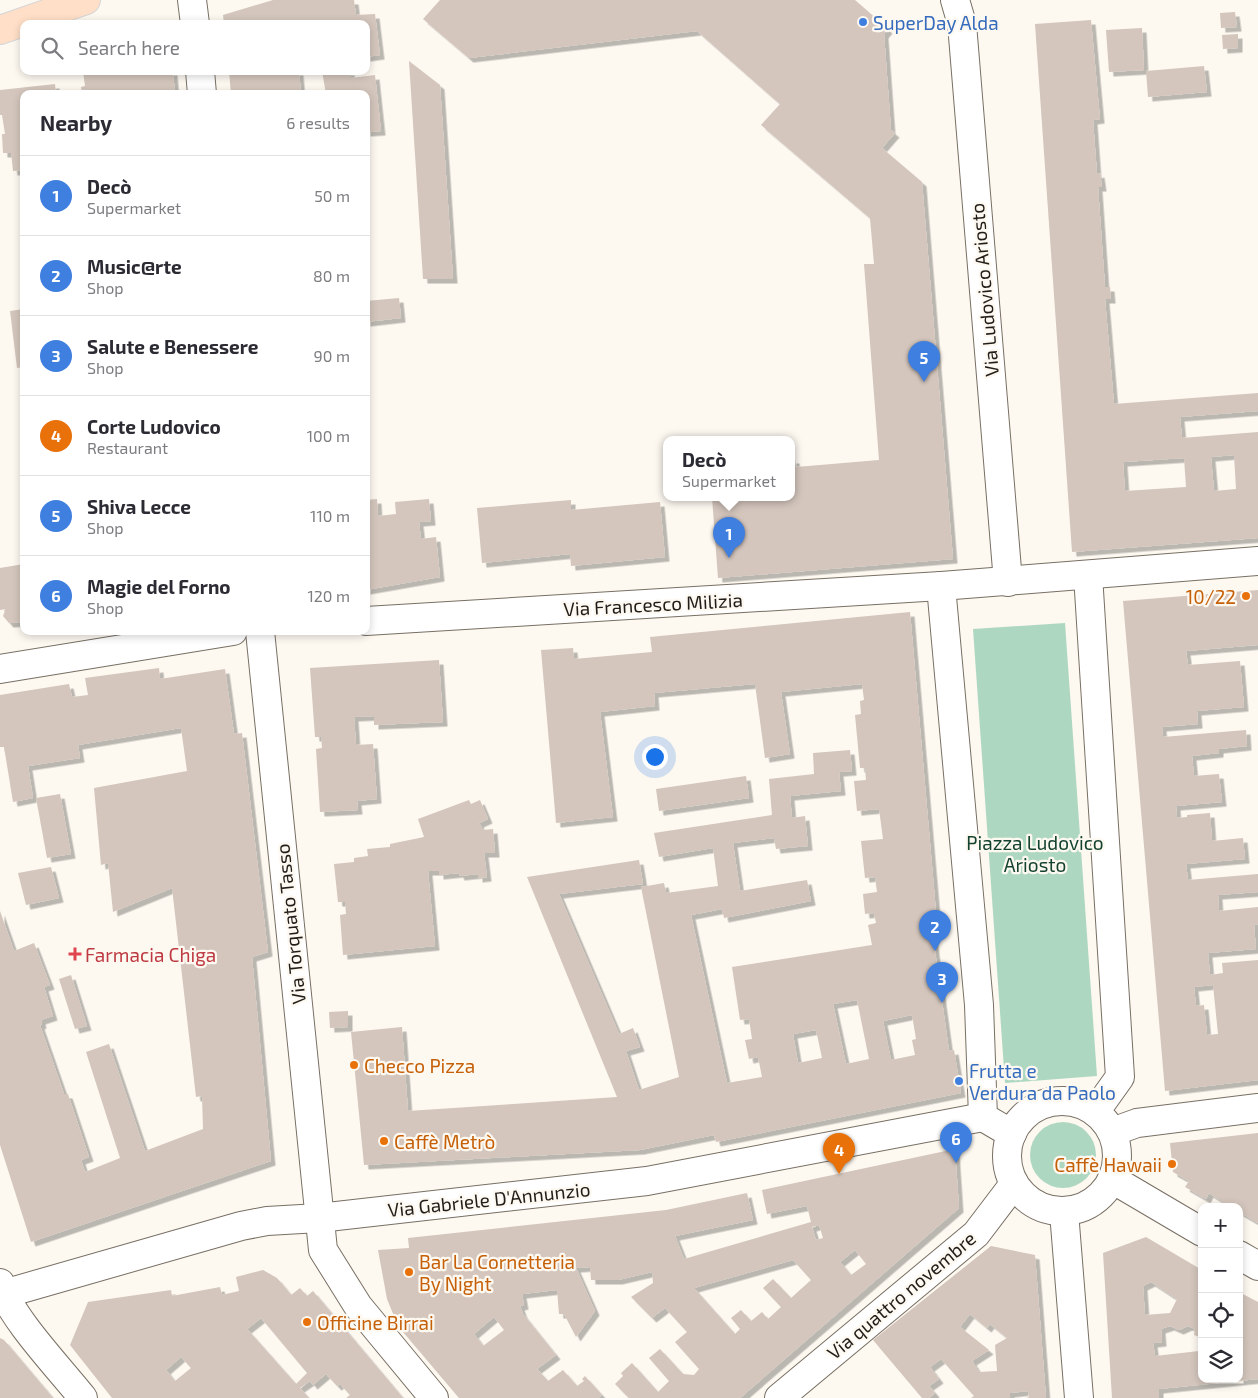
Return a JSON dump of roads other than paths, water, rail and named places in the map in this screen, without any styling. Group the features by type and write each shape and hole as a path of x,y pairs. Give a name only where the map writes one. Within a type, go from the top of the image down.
{"main road":[{"path":"29,20 86,0"},
{"path":"0,30 20,23"}],"street":[{"path":"192,0 194,20"},
{"name":"Via Ludovico Ariosto","path":"955,0 962,24 1008,582"},
{"path":"200,75 202,90"},
{"path":"1012,1134 983,1117 979,1005 941,586 1258,561"},
{"path":"1088,575 1120,1077 1103,1122"},
{"name":"Via Francesco Milizia","path":"370,620 941,586"},
{"path":"0,669 208,635"},
{"name":"Via Torquato Tasso","path":"260,635 323,1250 358,1306 434,1398"},
{"path":"1048,1103 1080,1104 1103,1122 1116,1147 1116,1163 1112,1179 1104,1192 1092,1202 1079,1209 1064,1212 1049,1210 1035,1204 1023,1195 1014,1184 1008,1159 1012,1134 1021,1120 1033,1110 1048,1103"},
{"path":"1103,1122 1138,1123 1258,1108"},
{"name":"Via Gabriele D'Annunzio","path":"1,1291 241,1226 267,1221 319,1218 647,1180 983,1117"},
{"path":"1112,1179 1198,1230"},
{"name":"Via quattro novembre","path":"779,1398 976,1234 1014,1184"},
{"path":"1064,1212 1079,1398"},
{"path":"1243,1257 1258,1266"},
{"path":"1,1291 34,1338 83,1398"}],"place":[{"name":"SuperDay Alda","path":"863,22"},
{"name":"Shiva Lecce","path":"924,382"},
{"name":"Decò","path":"729,558"},
{"name":"10/22","path":"1246,596"},
{"name":"Music@rte","path":"935,951"},
{"name":"Farmacia Chiga","path":"75,954"},
{"name":"Salute e Benessere","path":"942,1003"},
{"name":"Checco Pizza","path":"354,1065"},
{"name":"Frutta e Verdura da Paolo","path":"959,1081"},
{"name":"Caffè Metrò","path":"384,1141"},
{"name":"Magie del Forno","path":"956,1163"},
{"name":"Caffè Hawaii","path":"1172,1164"},
{"name":"Corte Ludovico","path":"839,1174"},
{"name":"Bar La Cornetteria By Night","path":"409,1272"},
{"name":"Officine Birrai","path":"307,1322"}],"park label":[{"name":"Piazza Ludovico Ariosto","path":"1035,853"}]}
